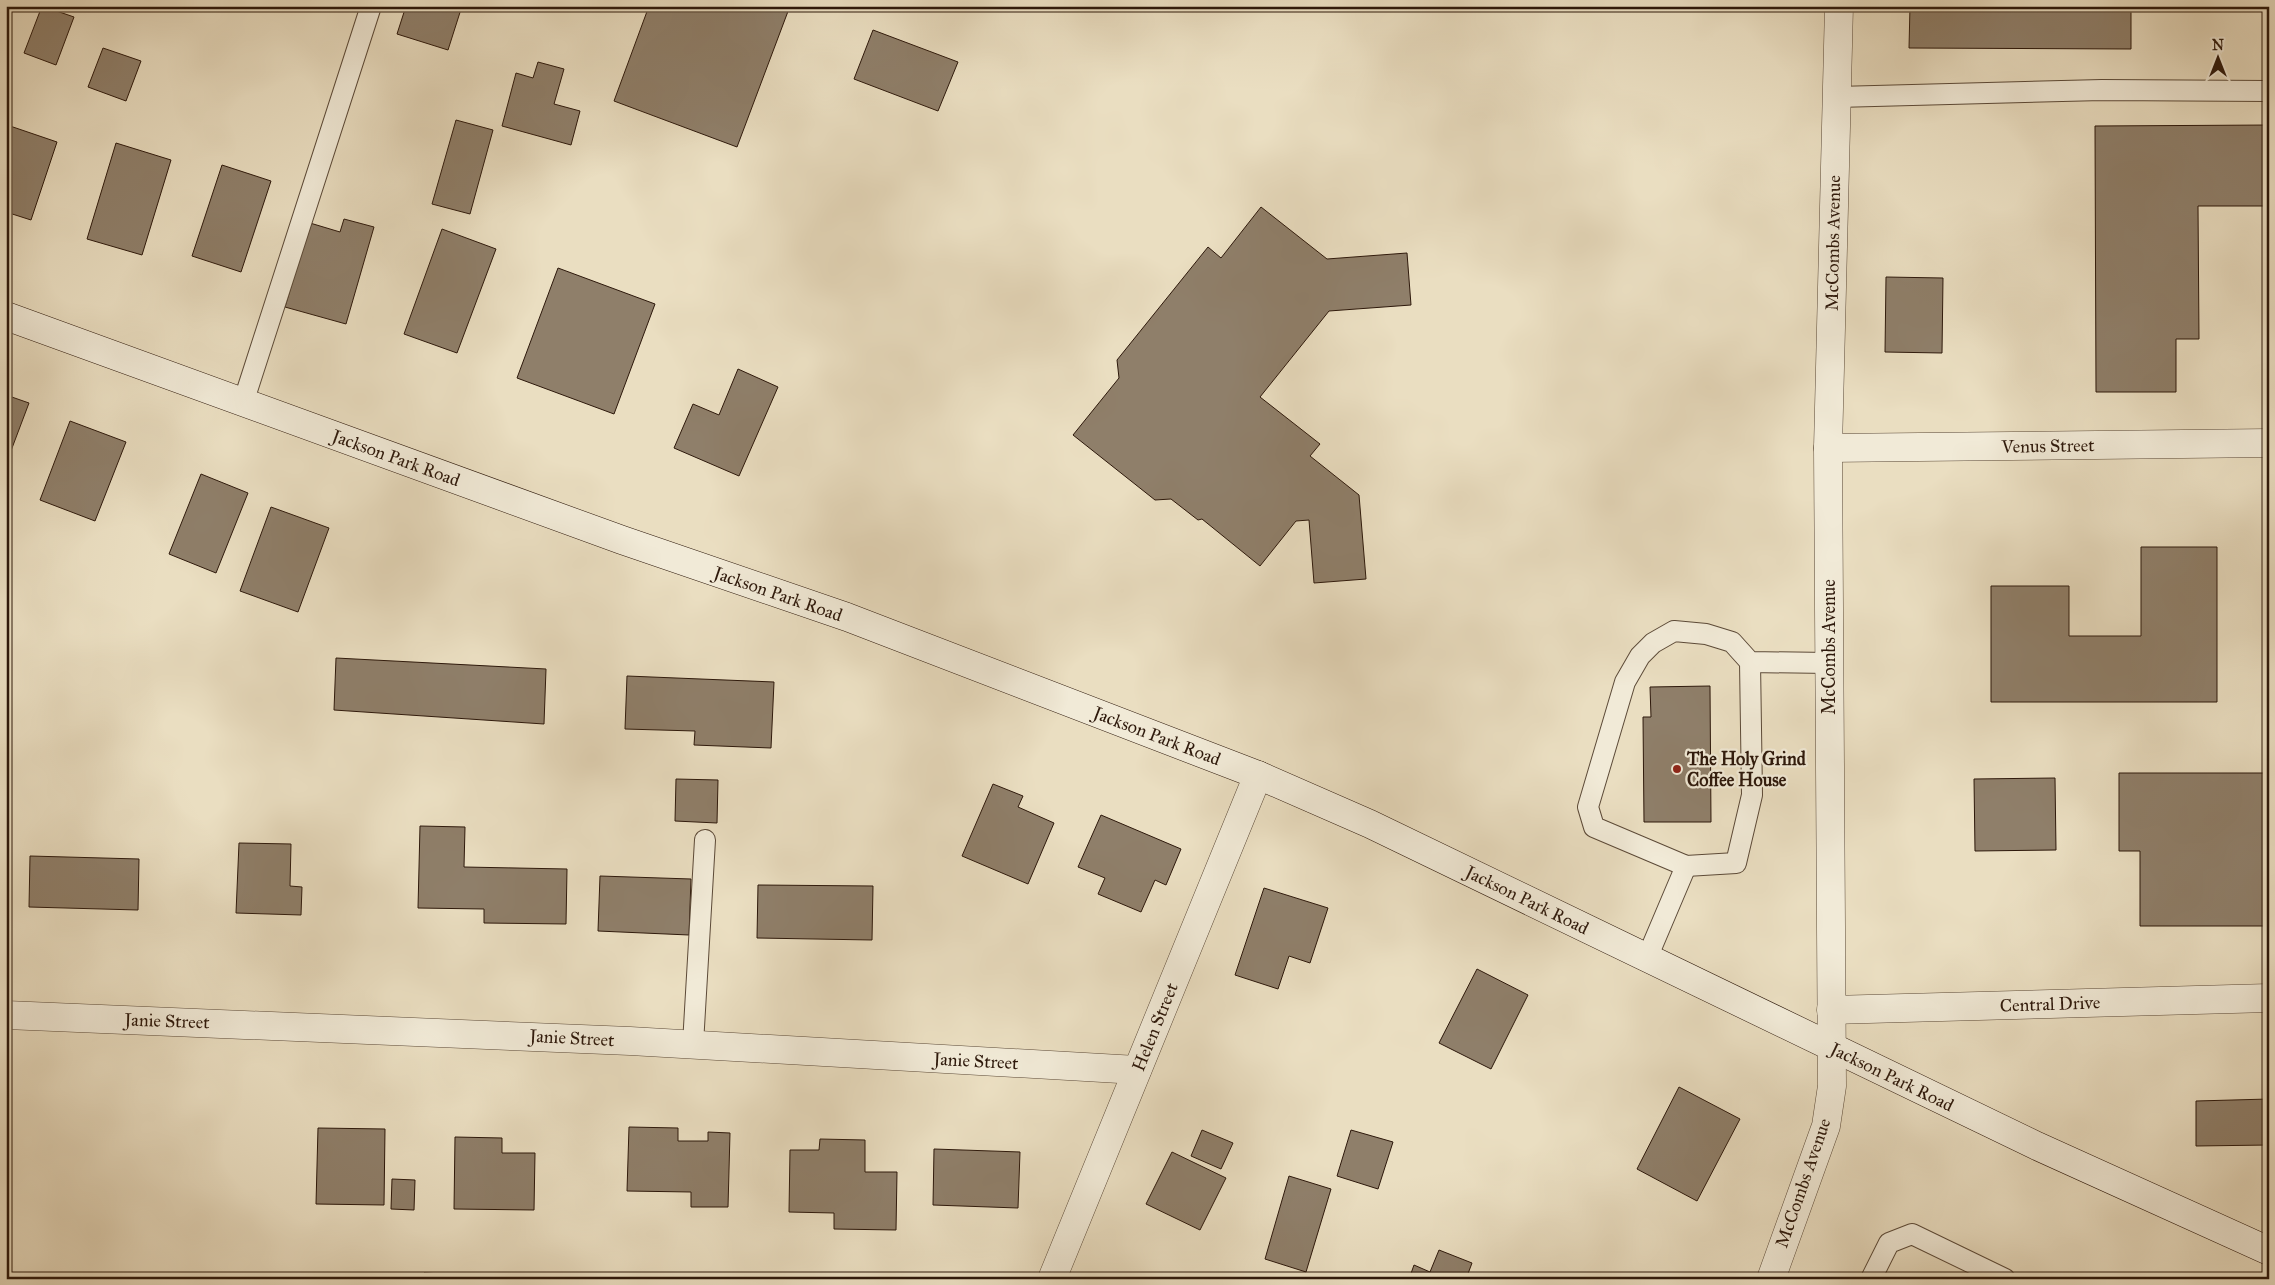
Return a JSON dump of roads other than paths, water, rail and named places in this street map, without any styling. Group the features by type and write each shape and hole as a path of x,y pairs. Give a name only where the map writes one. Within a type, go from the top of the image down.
{"street":[{"name":"McCombs Avenue","path":"1771,1279 1826,1126 1832,1086 1828,448 1839,6"},
{"name":"Jackson Park Road","path":"6,316 622,540 847,617 1258,775 1370,824 2037,1146 2269,1251"},
{"name":"Venus Street","path":"1828,448 2269,443"},
{"name":"Helen Street","path":"1055,1278 1137,1070 1258,775"},
{"name":"Central Drive","path":"1831,1010 2269,998"},
{"name":"Janie Street","path":"6,1015 692,1044 1137,1070"}],"lane":[{"path":"243,402 336,117 370,6"},
{"path":"1837,97 2102,90 2269,91"},
{"path":"1674,631 1706,634 1732,642 1750,662 1752,795 1736,863 1686,866 1594,827 1588,807 1625,682 1640,656 1653,643 1674,631"},
{"path":"1750,662 1829,664"},
{"path":"692,1044 705,840"},
{"path":"1647,958 1686,866"},
{"path":"1871,1279 1889,1243 1912,1234 2005,1279"}],"place":[{"name":"The Holy Grind Coffee House","path":"1677,769"}]}
